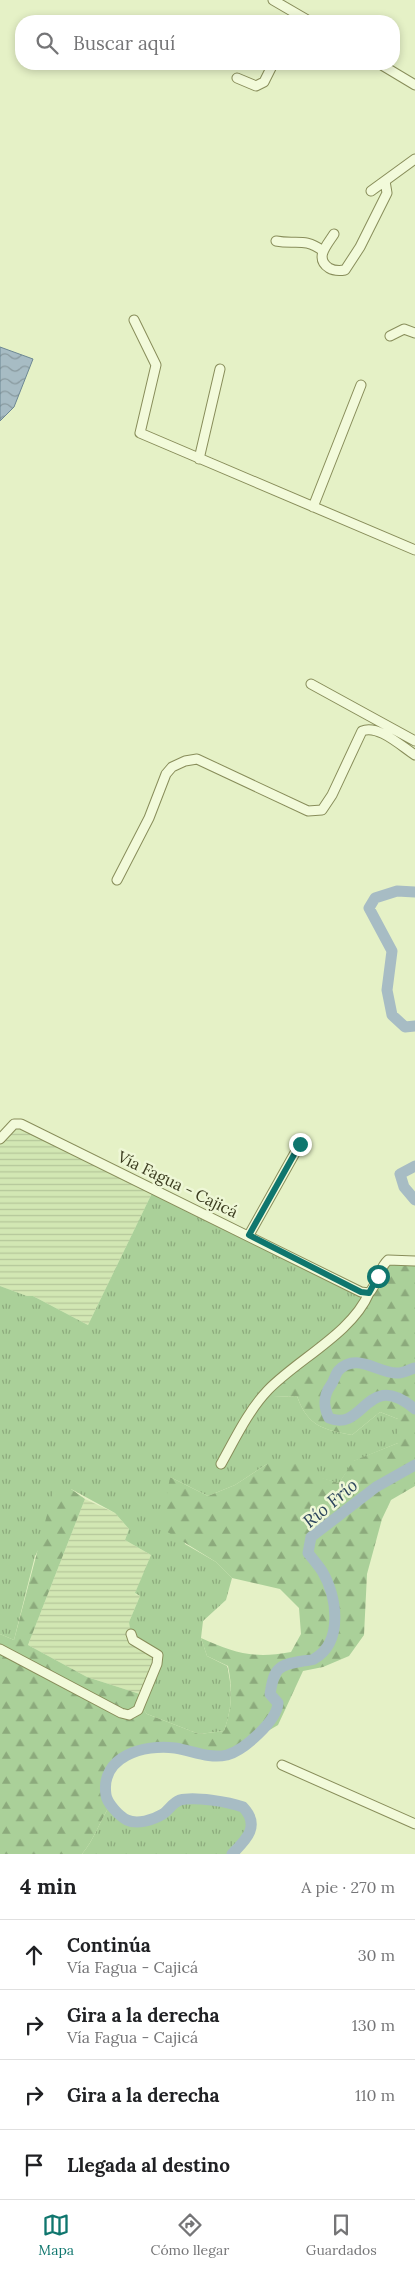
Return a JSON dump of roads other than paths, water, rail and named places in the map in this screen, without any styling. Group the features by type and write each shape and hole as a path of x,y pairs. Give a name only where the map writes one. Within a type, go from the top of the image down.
{"street":[{"path":"273,0 291,15"},
{"path":"237,78 256,86 264,82 270,70"},
{"path":"390,70 415,85"},
{"path":"371,191 415,159"},
{"path":"334,234 323,251 322,258 324,264 340,271 348,268 387,193 385,181"},
{"path":"276,241 301,241 310,243 323,251"},
{"path":"134,320 156,365 140,433 415,550"},
{"path":"390,336 404,329 415,334"},
{"path":"199,459 220,369"},
{"path":"313,507 361,385"},
{"path":"311,684 415,741"},
{"path":"117,880 149,818 166,774 172,767 185,761 197,759 308,811 322,810 332,795 362,731 368,729 376,730 415,754"},
{"name":"Vía Fagua - Cajicá","path":"0,1139 14,1124 21,1124 361,1292 369,1293"},
{"path":"249,1235 300,1144"},
{"path":"222,1464 248,1417 268,1390 359,1312 388,1260 415,1261"},
{"path":"0,1649 128,1715 138,1710 157,1664 158,1655 133,1640 131,1634"},
{"path":"282,1765 415,1824"}],"water":[{"path":"0,347 33,359 14,407 0,421"}],"waterway":[{"name":"Río Frío","path":"415,892 397,891 375,898 369,908 392,951 387,990 392,1015 405,1027 415,1026"},
{"name":"Río Frío","path":"415,1166 400,1174 404,1187 415,1200"},
{"name":"Río Frío","path":"415,1368 398,1373 366,1364 352,1363 338,1371 326,1393 325,1401 329,1418 341,1420 351,1417 376,1398 386,1395 399,1398 415,1409"},
{"name":"Río Frío","path":"232,1854 250,1832 251,1820 243,1807 212,1800 186,1799 177,1801 163,1814 155,1818 140,1822 127,1820 117,1812 107,1798 106,1782 110,1771 117,1762 127,1755 150,1748 175,1748 207,1755 227,1755 242,1747 266,1726 272,1718 278,1703 270,1694 275,1674 287,1664 314,1659 324,1651 330,1642 334,1630 334,1605 327,1581 308,1553 311,1537 376,1487 415,1465"}]}
